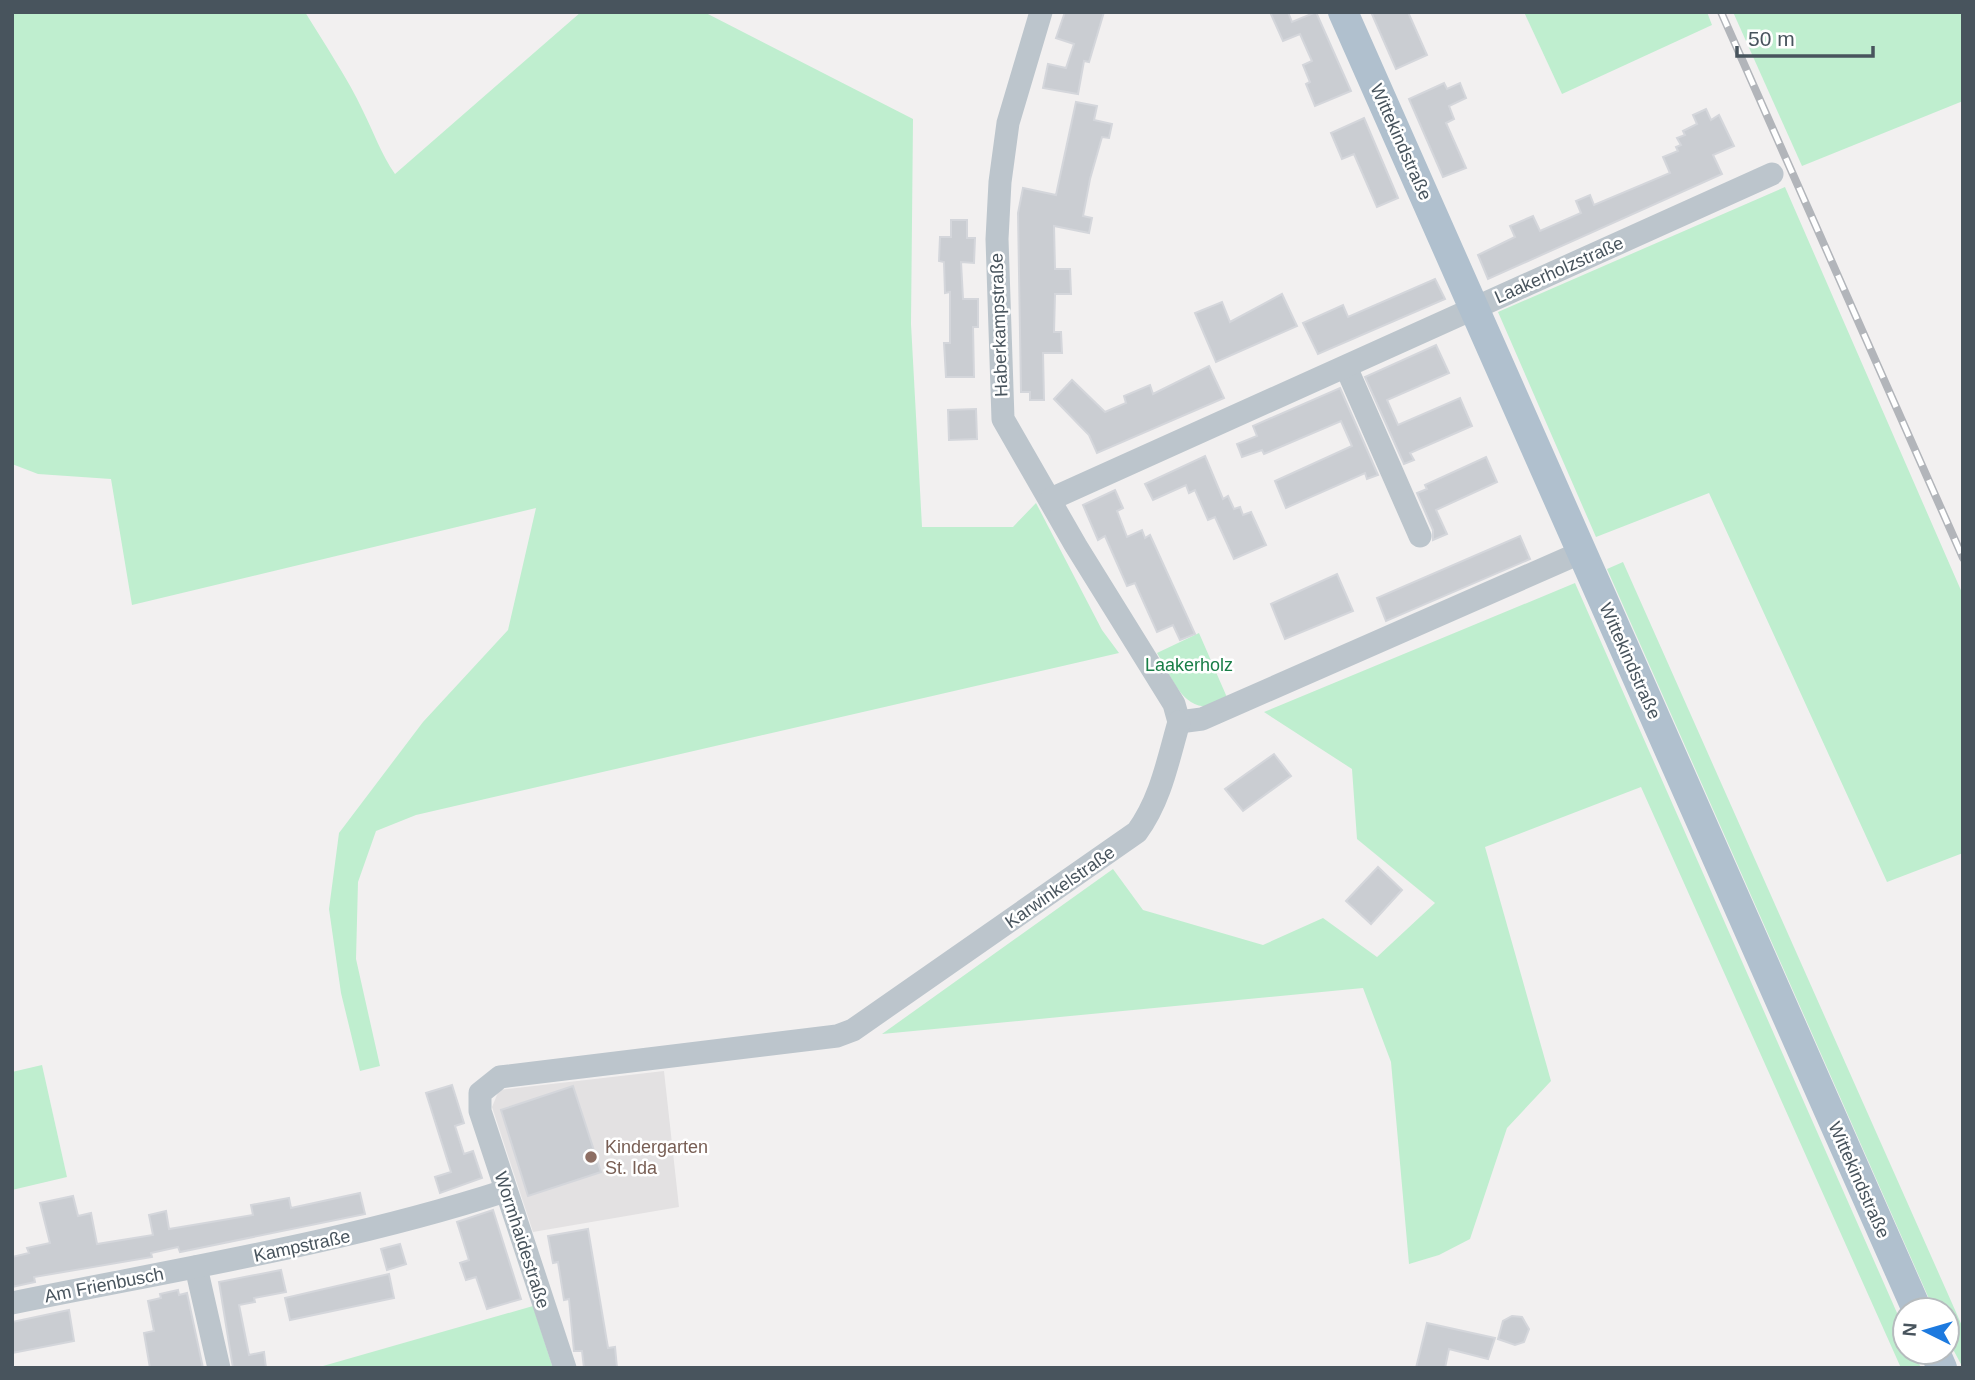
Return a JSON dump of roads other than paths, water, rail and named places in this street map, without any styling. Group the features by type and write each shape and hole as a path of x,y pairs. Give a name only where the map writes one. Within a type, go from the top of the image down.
{"main road":[{"name":"Wittekindstraße","path":"1343,12 1911,1296"}],"street":[{"name":"Haberkampstraße","path":"1041,12 1008,124 1000,182 998,267 1003,419 1076,546 1174,704 1179,722"},
{"name":"Laakerholzstraße","path":"1051,499 1772,174"},
{"path":"1346,367 1420,537"},
{"path":"1179,722 1202,719 1581,552"},
{"name":"Karwinkelstraße","path":"480,1111 480,1093 500,1077 837,1036 853,1030 1137,832 1159,793 1179,722"},
{"name":"Wormhaidestraße","path":"480,1111 565,1368"},
{"name":"Kampstraße","path":"196,1267 377,1229 505,1191"},
{"path":"196,1267 219,1368"},
{"name":"Am Frienbusch","path":"12,1303 196,1267"}],"railway":[{"path":"1721,12 1963,558"}],"place":[{"name":"Kindergarten St. Ida","path":"591,1157"}],"park label":[{"name":"Laakerholz","path":"1189,665"}]}
